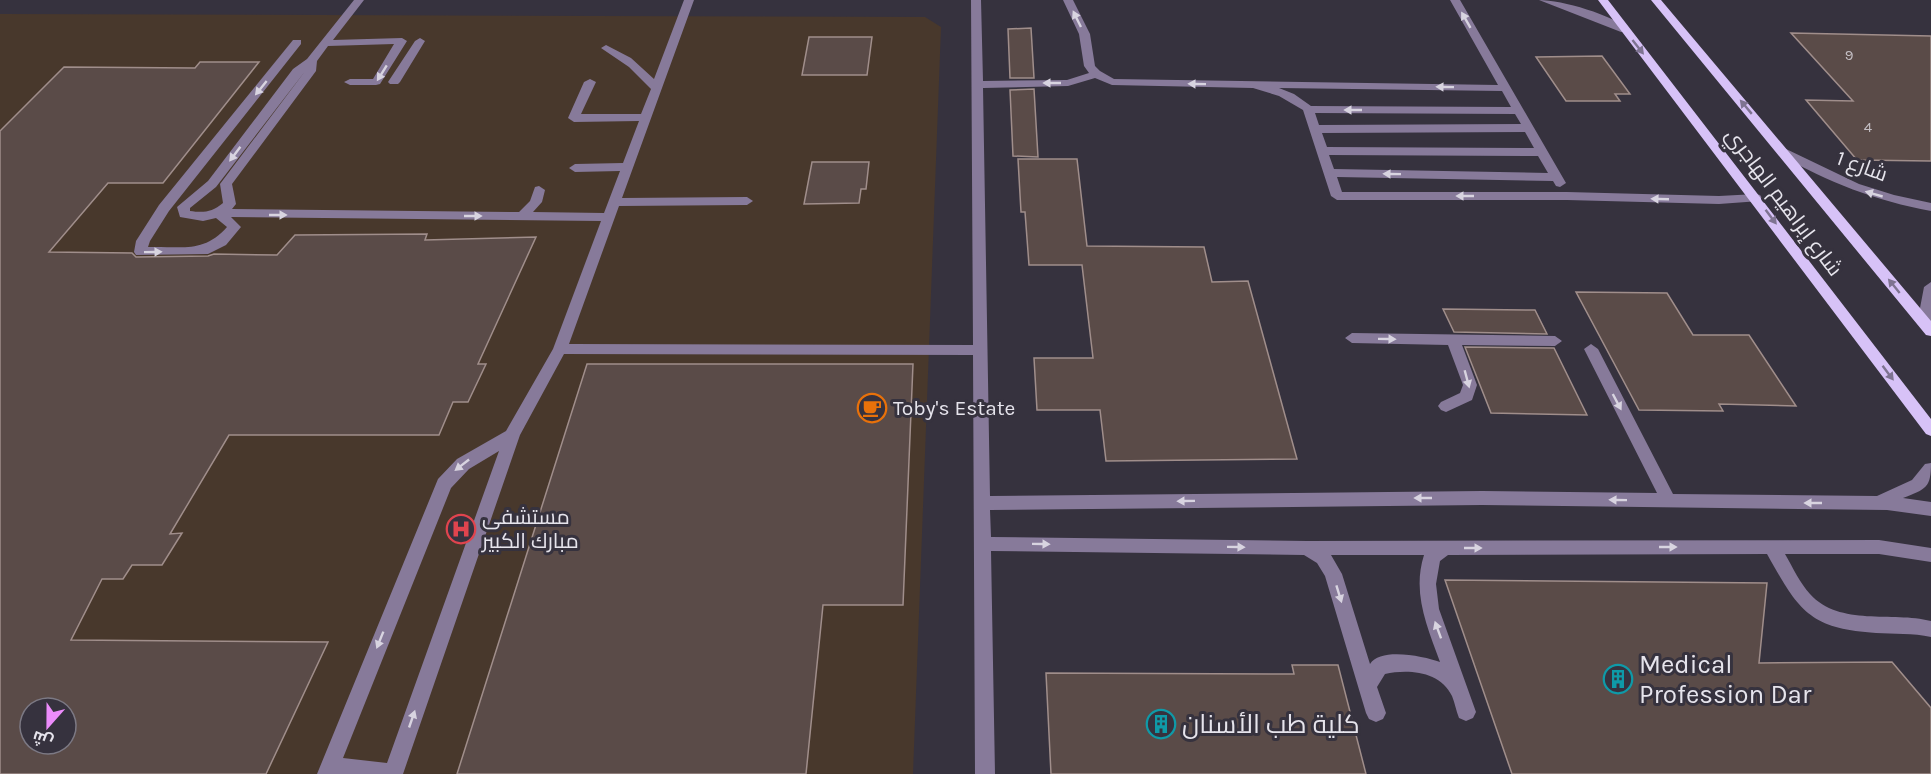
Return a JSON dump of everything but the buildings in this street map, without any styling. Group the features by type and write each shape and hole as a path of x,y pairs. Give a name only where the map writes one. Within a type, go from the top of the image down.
{"main road":[{"name":"شارع إبراهيم الهاجري","path":"1603,0 1931,430"},
{"name":"شارع إبراهيم الهاجري","path":"1656,0 1931,329"}],"street":[{"path":"359,0 311,61 297,71 212,184 183,207 186,214 203,218 219,213 608,217"},
{"path":"512,435 463,464 444,484 329,770 393,773 512,435 560,349 688,0"},
{"path":"976,0 985,774"},
{"path":"1068,0 1086,37 1088,62 1094,75"},
{"path":"1455,0 1503,88 1567,196"},
{"path":"1544,0 1598,18 1625,30"},
{"path":"326,43 402,41 376,82 350,82"},
{"path":"394,82 420,41"},
{"path":"219,213 234,227 221,242 208,250 141,252 143,241 164,208 297,42"},
{"path":"606,48 628,59 642,70 655,87"},
{"path":"219,213 230,204 226,183 312,69 311,61"},
{"path":"977,85 1068,83 1094,75 1112,82 1503,88"},
{"path":"590,82 574,118 644,117"},
{"path":"1256,85 1297,99 1308,110 1337,196 1567,196 1719,200 1756,198"},
{"path":"1308,110 1517,111"},
{"path":"1315,129 1527,128"},
{"path":"1322,151 1541,152"},
{"name":"شارع 1","path":"1784,152 1819,173 1861,190 1906,203 1931,207"},
{"path":"574,168 627,167"},
{"path":"1329,173 1556,177"},
{"path":"521,217 536,202 539,190"},
{"path":"614,202 747,201"},
{"path":"1931,287 1927,308 1931,329"},
{"path":"1353,338 1556,341"},
{"path":"1446,406 1467,396 1470,385 1453,339"},
{"path":"560,349 980,350"},
{"path":"1591,350 1669,501"},
{"path":"1872,503 1898,495 1918,485 1931,469"},
{"path":"982,503 1403,498 1872,503 1905,504 1931,509"},
{"path":"982,544 1307,548 1879,547 1931,555"},
{"path":"1772,547 1804,601 1821,614 1841,621 1918,626 1931,629"},
{"path":"1307,548 1323,558 1333,574 1376,713"},
{"path":"1444,548 1432,557 1427,584 1430,609 1466,712"},
{"path":"1368,685 1379,666 1406,661 1434,668 1457,686"}],"shaded area":[{"name":"مستشفى مبارك الكبير","path":"0,14 925,17 941,27 913,774 0,774"}],"place":[{"name":"Toby's Estate","path":"872,408"},
{"name":"مستشفى مبارك الكبير","path":"461,529"},
{"name":"Medical Profession Dar","path":"1618,679"},
{"name":"كلية طب الأسنان","path":"1161,724"}]}
